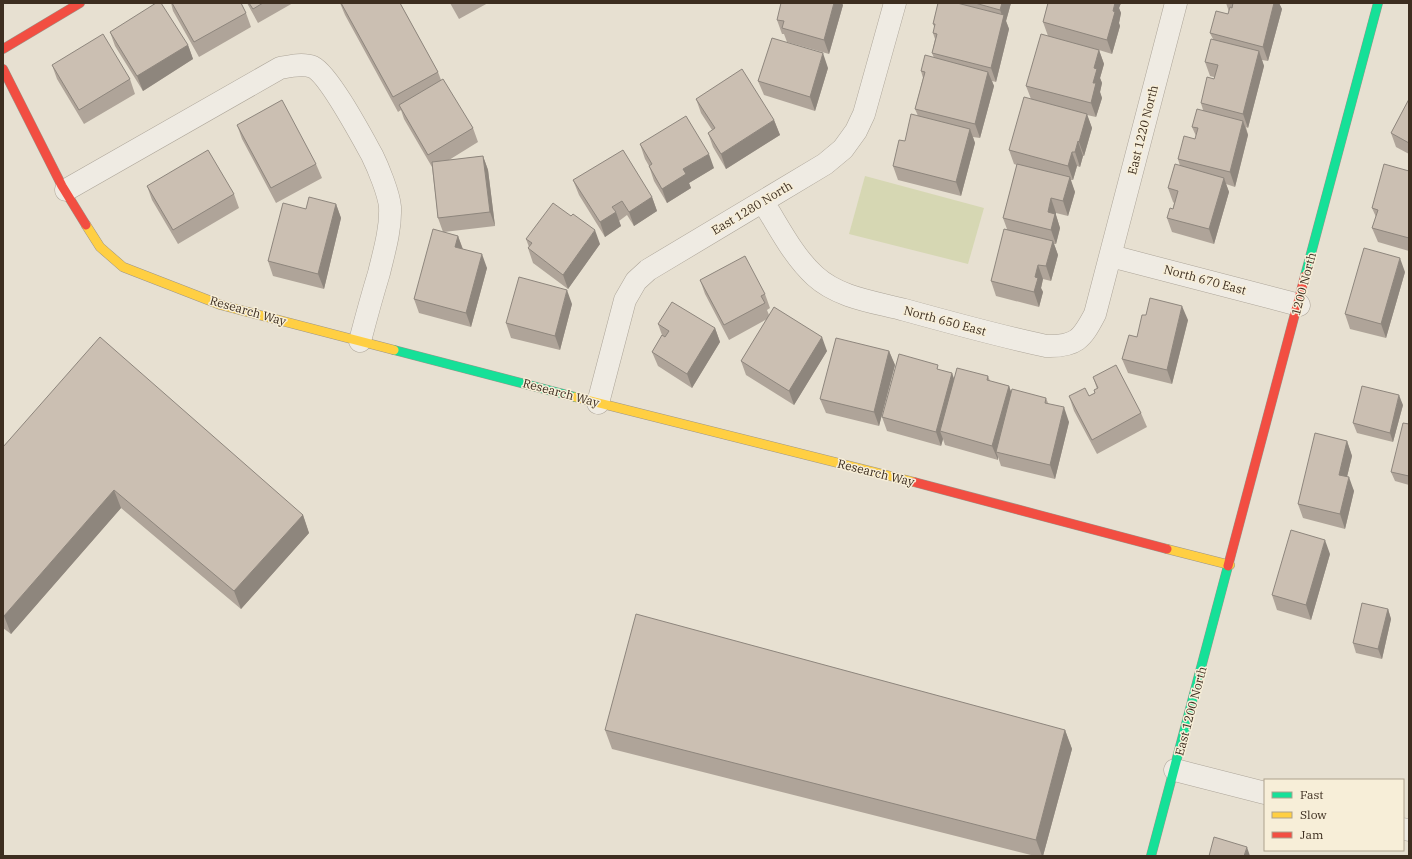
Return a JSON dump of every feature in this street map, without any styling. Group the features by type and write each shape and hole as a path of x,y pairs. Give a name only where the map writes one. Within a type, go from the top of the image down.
{"street":[{"path":"3,49 80,3"},
{"name":"East 1280 North","path":"598,403 625,300 636,281 648,270 825,164 843,149 856,131 864,114 895,3"},
{"name":"East 1220 North","path":"1111,256 1176,3"},
{"name":"1200 North","path":"1230,565 1378,3"},
{"path":"66,190 280,68 305,65 313,68 322,74 332,86 372,156 388,197 390,207 386,247 360,341"},
{"name":"Research Way","path":"3,69 66,190 100,246 124,267 221,305 598,403 886,475 1230,565"},
{"name":"North 650 East","path":"763,202 801,262 816,277 834,289 850,296 1046,346 1060,347 1075,342 1087,331 1095,314 1111,256"},
{"name":"North 670 East","path":"1111,256 1298,305"},
{"name":"East 1200 North","path":"1151,856 1230,565"},
{"path":"1175,770 1264,793"}],"green space":[{"path":"865,176 984,208 968,264 849,234"}],"building":[{"path":"156,3 161,3 188,45 137,76 110,32"},
{"path":"172,3 241,3 246,13 194,42"},
{"path":"249,3 263,3 253,9"},
{"path":"341,3 400,3 438,72 393,97"},
{"path":"781,3 834,3 824,40 782,28 784,21 777,20"},
{"path":"938,3 957,3 1004,15 991,68 932,53 937,34 933,33 935,24 933,24"},
{"path":"975,3 1002,3 1000,10"},
{"path":"1048,3 1115,3 1113,11 1115,12 1107,40 1043,22"},
{"path":"1233,3 1274,3 1263,47 1210,33 1216,11 1228,14"},
{"path":"103,34 130,79 79,110 52,65"},
{"path":"1041,34 1099,50 1094,68 1097,69 1093,83 1096,83 1091,103 1026,86"},
{"path":"772,38 823,53 810,97 758,81"},
{"path":"1211,39 1259,51 1243,114 1201,103 1207,77 1214,79 1218,65 1205,62"},
{"path":"925,55 988,72 975,124 915,109 925,72 921,71"},
{"path":"742,69 774,120 721,154 708,133 715,128 696,99"},
{"path":"443,79 473,128 428,155 399,105"},
{"path":"1024,97 1087,114 1079,142 1078,141 1075,152 1072,152 1068,166 1009,150"},
{"path":"1409,99 1409,143 1391,133"},
{"path":"282,100 316,164 271,188 237,125"},
{"path":"1197,109 1243,121 1230,172 1178,159 1184,136 1195,139 1198,128 1192,127"},
{"path":"911,114 970,129 956,182 893,166 899,140 905,141"},
{"path":"686,116 709,154 683,169 686,174 662,189 649,166 652,164 640,144"},
{"path":"208,150 234,194 173,230 147,186"},
{"path":"623,150 652,197 629,212 622,201 612,207 616,212 600,222 573,180"},
{"path":"483,156 490,212 438,218 432,162"},
{"path":"1017,164 1070,177 1063,201 1051,198 1048,212 1055,214 1051,230 1003,218"},
{"path":"1175,164 1224,178 1209,229 1167,218 1170,208 1173,209 1178,191 1168,188"},
{"path":"1384,164 1409,171 1409,238 1372,228 1378,210 1372,208"},
{"path":"309,197 336,204 318,274 268,261 283,203 306,209"},
{"path":"553,203 571,216 573,214 595,230 563,275 528,248 532,243 526,239"},
{"path":"433,229 458,236 455,247 482,254 466,313 414,299"},
{"path":"1004,229 1053,241 1046,266 1038,265 1035,277 1038,278 1034,292 991,281"},
{"path":"1364,248 1400,258 1381,324 1345,314"},
{"path":"745,256 765,294 761,296 765,303 724,325 700,280"},
{"path":"519,277 567,290 555,336 506,323"},
{"path":"1150,298 1182,306 1167,370 1122,359 1129,335 1137,337 1142,315 1146,315"},
{"path":"672,302 715,328 687,374 652,352 662,335 665,337 669,331 658,324"},
{"path":"774,307 822,337 789,391 741,361"},
{"path":"100,337 303,515 234,591 114,490 4,616 3,447"},
{"path":"836,338 889,351 874,412 820,399"},
{"path":"899,354 938,365 937,369 952,373 936,432 882,417"},
{"path":"1116,365 1141,413 1092,440 1069,396 1085,388 1089,396 1095,393 1094,390 1098,388 1093,377"},
{"path":"957,368 988,376 987,380 1009,386 992,446 940,431"},
{"path":"1362,386 1399,395 1390,433 1353,423"},
{"path":"1012,389 1046,398 1045,403 1064,407 1050,465 996,452"},
{"path":"1403,423 1409,424 1409,476 1391,472"},
{"path":"1315,433 1347,441 1339,475 1349,477 1340,514 1298,504"},
{"path":"1291,530 1325,540 1306,605 1272,595"},
{"path":"1362,603 1388,609 1378,649 1353,643"},
{"path":"636,614 1065,730 1036,840 605,730"},
{"path":"1214,837 1247,847 1244,856 1209,856"}],"traffic: fast":[{"path":"1305,276 1378,3"},
{"path":"394,350 575,397"},
{"path":"1151,856 1228,566"}],"traffic: slow":[{"path":"86,225 100,247 123,267 221,305 394,350"},
{"path":"575,397 914,482"},
{"path":"1167,549 1230,565"}],"traffic: jam":[{"path":"3,49 80,3"},
{"path":"3,69 62,186 86,225"},
{"path":"1228,566 1305,276"},
{"path":"914,482 1167,549"}]}
